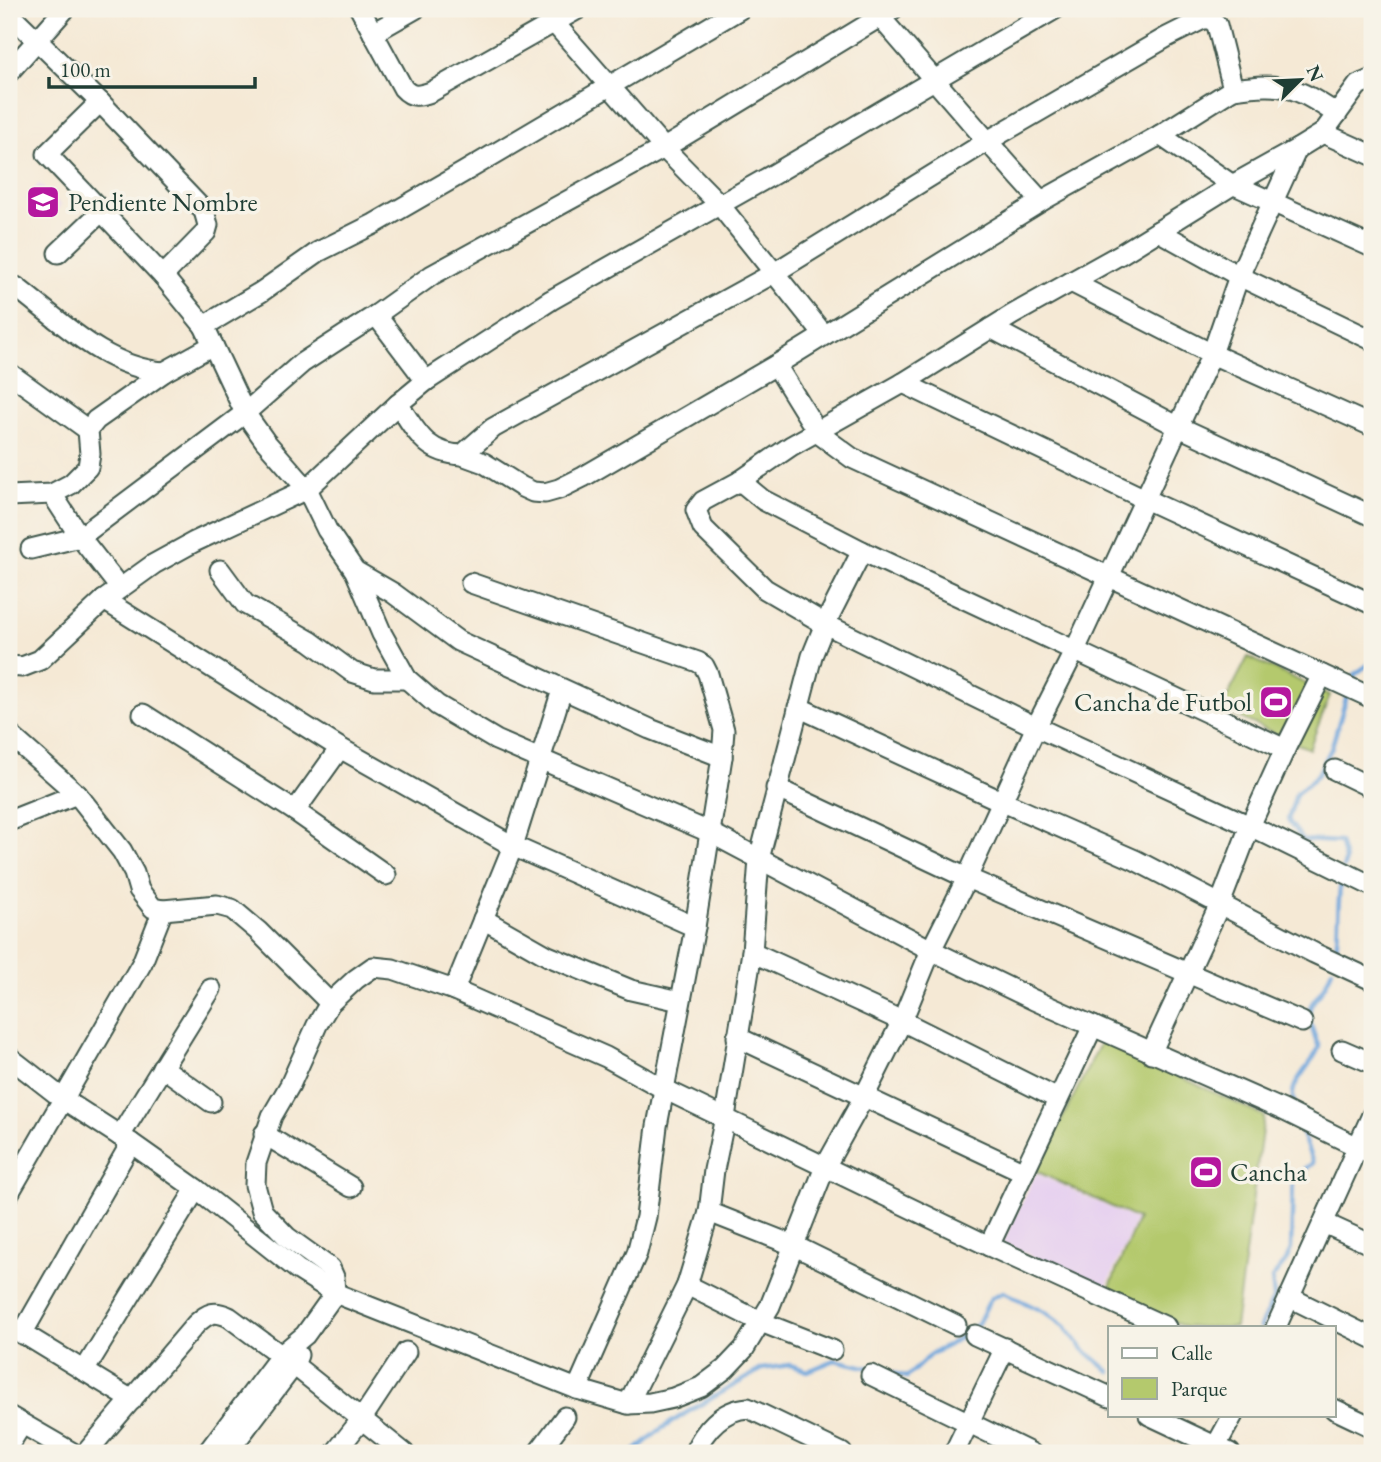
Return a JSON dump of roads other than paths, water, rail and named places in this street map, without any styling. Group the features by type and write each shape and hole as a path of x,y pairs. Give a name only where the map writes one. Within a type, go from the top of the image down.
{"street":[{"path":"9,72 65,9"},
{"path":"360,9 403,88 409,95 419,96 431,92 548,16 579,9"},
{"path":"373,33 415,9"},
{"path":"204,326 261,292 318,252 374,224 740,9"},
{"path":"10,665 32,664 40,660 104,600 154,564 194,542 307,489 426,381 551,300 937,80 1055,9"},
{"path":"32,549 80,537 245,413 302,363 432,275 664,148 882,11 986,142 1041,201"},
{"path":"9,13 100,102 204,211 207,219 206,232 163,276"},
{"path":"548,16 664,148 719,204 824,335"},
{"path":"462,454 494,428 774,273 986,142 1203,19 1211,19 1217,25 1233,89"},
{"path":"1372,79 1358,85 1323,133 991,328 903,383 791,446 740,481 703,500 696,510 703,528 765,589 825,624 1036,727 1250,825 1372,886"},
{"path":"398,404 429,446 445,454 462,454 494,469 522,487 545,493 583,477 776,365 1041,201 1160,135 1233,89 1289,87 1303,92 1337,114"},
{"path":"100,102 47,154 163,276 204,326 245,413 265,441 307,489 327,530 355,571 382,634 407,679 437,705 496,740 709,832 930,950 1365,1150"},
{"path":"1323,133 1372,155"},
{"path":"1160,135 1234,184 1372,247"},
{"path":"9,1057 63,1100 126,1139 196,1189 297,1269 335,1293 577,1389 628,1404 673,1398 701,1387 744,1349 770,1306 825,1167 902,1021 930,950 967,878 1212,355 1239,276 1297,149"},
{"path":"58,253 102,211"},
{"path":"1158,231 1239,276 1372,340"},
{"path":"1071,282 1212,355 1372,426"},
{"path":"16,287 115,360 143,371 164,372"},
{"path":"376,315 426,381"},
{"path":"991,328 1177,426 1372,516"},
{"path":"9,496 52,494 71,484 88,467 88,430 96,420 164,372 212,345"},
{"path":"776,365 818,433 852,458 1368,696"},
{"path":"9,373 88,430"},
{"path":"903,383 1144,499 1372,604"},
{"path":"740,481 762,500 862,551 1284,749"},
{"path":"52,494 80,537 120,588"},
{"path":"628,1404 687,1285 709,1212 752,952 759,859 812,656 862,551"},
{"path":"220,570 245,604 310,641 352,672 374,679 407,679"},
{"path":"355,571 393,593 458,640 650,730 722,757"},
{"path":"471,583 673,652 704,666 724,730 695,927 664,1089 646,1217 637,1253 577,1389"},
{"path":"104,600 340,748 513,846 695,927"},
{"path":"1151,1053 1220,904 1250,825 1284,749 1322,675"},
{"path":"454,990 513,846 562,690"},
{"path":"797,707 1135,860 1372,981"},
{"path":"143,714 295,811 386,875"},
{"path":"9,734 76,794 122,851 147,903 153,908 163,910 217,905 232,909 258,931 330,1003"},
{"path":"295,811 340,748"},
{"path":"1335,770 1372,788"},
{"path":"776,788 967,878 1302,1023"},
{"path":"9,821 76,794"},
{"path":"9,1193 142,963 163,910"},
{"path":"483,919 548,956 631,990 680,1001"},
{"path":"752,952 902,1021 1058,1099"},
{"path":"227,1453 304,1335 335,1293 334,1277 330,1268 287,1237 262,1211 255,1185 256,1163 272,1116 290,1085 306,1045 330,1003 373,967 393,969 454,990 606,1057 664,1089 825,1167 1164,1326"},
{"path":"132,1400 15,1329 126,1139 162,1067 211,989"},
{"path":"989,1246 1093,1026"},
{"path":"737,1037 1024,1172"},
{"path":"1342,1050 1372,1063"},
{"path":"162,1067 211,1102"},
{"path":"1276,1326 1324,1223 1365,1150 1372,1115"},
{"path":"264,1134 351,1187"},
{"path":"83,1371 196,1189"},
{"path":"709,1212 795,1246 956,1325"},
{"path":"1324,1223 1372,1245"},
{"path":"687,1285 761,1322 832,1350"},
{"path":"1289,1297 1372,1338"},
{"path":"86,1453 196,1324 208,1313 218,1312 288,1360 404,1453"},
{"path":"975,1335 1108,1395"},
{"path":"954,1453 1005,1348"},
{"path":"335,1453 361,1420 406,1352"},
{"path":"207,1453 288,1360"},
{"path":"871,1376 1031,1453"},
{"path":"694,1453 701,1438 723,1416 735,1409 748,1408 842,1453"},
{"path":"1336,1410 1372,1427"},
{"path":"1151,1416 1219,1451 1233,1416"},
{"path":"538,1453 565,1417"},
{"path":"9,1444 15,1420 73,1453"}],"waterway":[{"path":"1351,684 1355,674 1372,662"},
{"path":"1344,867 1340,842 1303,840 1288,820 1296,794 1317,776 1331,749 1348,692"},
{"path":"1335,957 1342,876"},
{"path":"1296,1110 1294,1088 1319,1047 1312,1030 1310,1010 1332,969"},
{"path":"1260,1326 1274,1297 1272,1278 1286,1261 1291,1249 1293,1179 1313,1163 1299,1126"},
{"path":"878,1369 907,1377 931,1354 977,1325 991,1298 1003,1292 1046,1313 1065,1327 1083,1349 1108,1370"},
{"path":"632,1453 661,1429 762,1369 790,1365 808,1371 835,1360 870,1368"}],"place":[{"name":"Pendiente Nombre","path":"43,202"},
{"name":"Cancha de Futbol","path":"1276,702"},
{"name":"Cancha","path":"1206,1172"}]}
